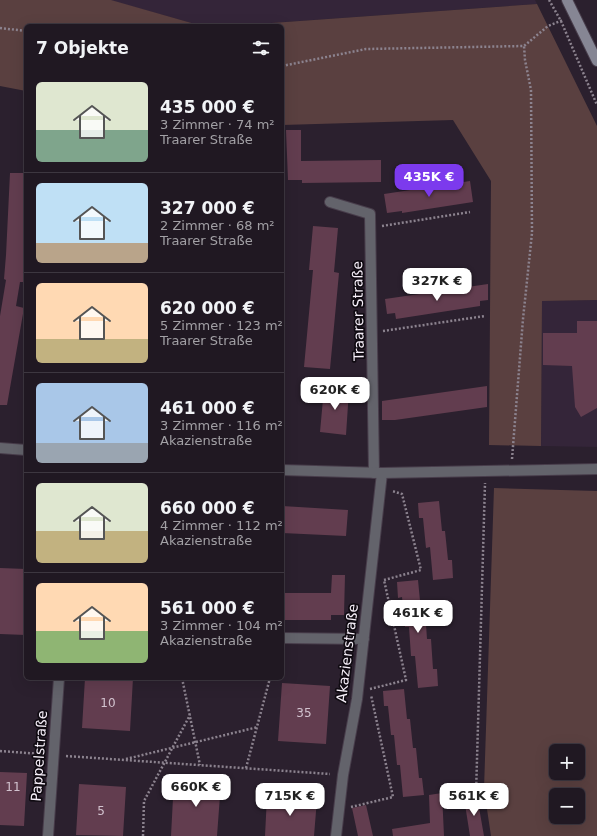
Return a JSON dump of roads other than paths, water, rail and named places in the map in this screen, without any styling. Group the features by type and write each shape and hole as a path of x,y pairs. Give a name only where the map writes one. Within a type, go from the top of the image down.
{"main road":[{"path":"567,0 597,61"}],"street":[{"name":"Traarer Straße","path":"330,202 370,214 372,332 378,473"},
{"path":"0,448 24,450"},
{"path":"284,470 378,473 597,469"},
{"name":"Akazienstraße","path":"336,836 342,775 358,688 364,639 380,488 378,473"},
{"path":"284,638 364,639"},
{"name":"Pappelstraße","path":"48,836 59,680"}]}
